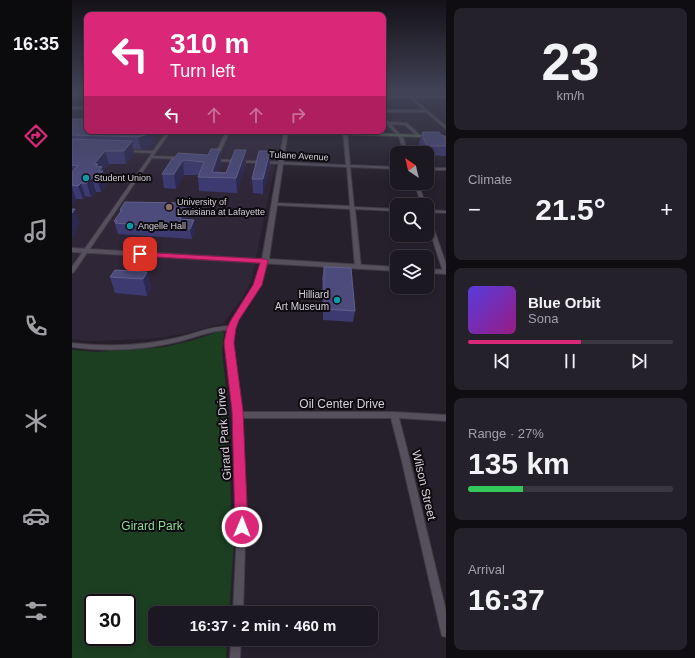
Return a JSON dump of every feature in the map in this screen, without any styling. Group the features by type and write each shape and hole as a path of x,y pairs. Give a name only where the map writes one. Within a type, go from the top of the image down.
{"main road":[{"path":"381,134 446,137"}],"street":[{"path":"388,124 399,135 403,146"},
{"path":"388,124 406,124 419,136"},
{"path":"72,271 167,134"},
{"path":"215,160 227,134"},
{"path":"265,261 285,134"},
{"path":"345,134 358,267"},
{"path":"123,151 155,152"},
{"path":"151,157 187,159"},
{"name":"Tulane Avenue","path":"208,160 390,168"},
{"path":"434,169 446,169"},
{"path":"274,204 390,210"},
{"path":"434,211 446,212"},
{"path":"434,236 446,272 434,271"},
{"path":"72,250 390,269"},
{"name":"Girard Park Drive","path":"238,606 242,512 238,415 229,343 235,320 258,285 265,261"},
{"path":"72,345 108,347 158,343 196,336 217,329 232,328"},
{"name":"Oil Center Drive","path":"238,415 394,415 446,418"},
{"name":"Wilson Street","path":"394,415 442,601 446,632"},
{"path":"235,658 236,646"}],"shaded area":[{"name":"University of Louisiana at Lafayette","path":"72,125 84,130 84,134 282,134 251,281 242,299 223,323 184,334 150,339 87,341 72,339"}],"green space":[{"name":"Girard Park","path":"221,331 224,333 222,351 229,417 231,513 234,541 229,606 148,606 148,646 227,646 226,658 72,658 72,350 96,352 165,347 191,341"}],"building":[{"path":"72,122 84,122 84,134 148,134 138,137 72,135"},
{"path":"422,132 439,132 446,138 446,146 427,146 422,135 424,135"},
{"path":"72,139 132,141 124,151 105,151 94,164 98,164 96,166 102,167 99,171 103,171 97,178 92,178 87,183 81,183 78,186 72,185 72,172 78,166 72,165"},
{"path":"211,149 220,149 212,172 226,173 235,150 246,150 236,178 198,177 204,162 183,160 174,174 162,174 178,153 208,155"},
{"path":"259,151 270,151 263,179 252,179"},
{"path":"125,202 186,203 184,208 186,208 180,219 194,220 190,229 115,223 117,221 114,221 122,210 120,210"},
{"name":"Hilliard Art Museum","path":"324,267 351,268 355,311 324,309"},
{"path":"115,270 147,272 143,279 110,277"}],"place":[{"name":"Student Union","path":"86,178"},
{"name":"University of Louisiana at Lafayette","path":"169,207"},
{"name":"Angelle Hall","path":"130,226"},
{"name":"Hilliard Art Museum","path":"337,300"}],"route":[{"path":"140,254 265,261 258,285 235,320 229,343 238,411 242,527"}]}
